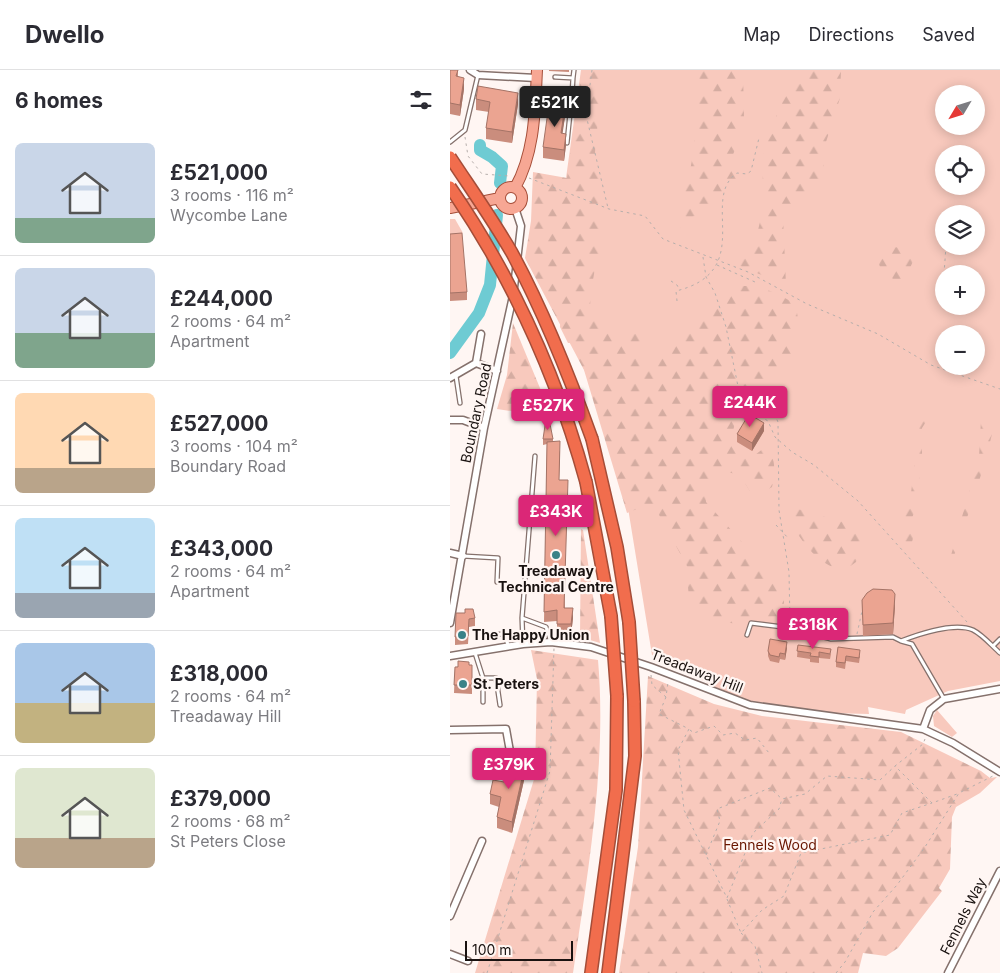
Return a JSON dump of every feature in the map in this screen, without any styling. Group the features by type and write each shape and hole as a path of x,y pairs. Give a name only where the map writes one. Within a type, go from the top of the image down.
{"highway":[{"path":"450,157 489,216 532,293 572,384 592,439 617,547 629,622 635,756 608,973"},
{"path":"450,187 499,265 528,322 565,412 586,482 611,616 617,696 616,790 592,973"}],"main road":[{"path":"515,188 522,175 531,148 536,74"},
{"path":"450,208 500,198 505,189 515,188"},
{"path":"500,198 505,208 515,208 520,203 521,197 515,188"}],"street":[{"path":"470,70 478,75 495,73 536,74"},
{"name":"Boundary Road","path":"450,624 484,428 514,287 521,226 515,208"},
{"path":"453,377 476,363 481,334"},
{"path":"476,363 497,371"},
{"path":"450,420 463,420 484,428"},
{"path":"450,553 463,556"},
{"name":"Treadaway Hill","path":"450,656 523,644 553,642 591,647 650,666 750,705 922,729 936,734 1000,772"},
{"path":"922,729 930,710 944,700 1000,689"},
{"path":"450,730 506,729 510,757"},
{"path":"450,916 482,841"},
{"name":"Fennels Way","path":"948,973 960,954 1000,871"},
{"path":"450,954 468,961"}],"lane":[{"path":"568,142 574,70"},
{"path":"450,142 465,130 478,75"},
{"path":"555,77 573,78"},
{"path":"535,91 572,94"},
{"path":"562,108 570,109"},
{"path":"453,377 460,403"},
{"path":"523,644 522,618 535,456"},
{"path":"463,556 498,558 497,582"},
{"path":"522,618 546,627 553,642"},
{"path":"747,635 751,623 791,628 815,637 856,639 893,637 912,644 944,700"},
{"path":"901,640 931,631 963,628 974,630 1000,653"},
{"path":"488,635 503,634 509,646"},
{"path":"993,646 1000,639"},
{"path":"474,652 483,678 483,702"},
{"path":"483,678 496,678 500,706"}],"path":[{"path":"592,70 586,115 609,209"},
{"path":"465,130 468,156 482,174 501,177 522,175 609,209 645,216 663,239 748,272 807,304 878,334 931,365 1000,389"},
{"path":"677,301 676,291 698,283 706,277 719,261 728,184 737,173 748,174 751,171 759,138"},
{"path":"703,255 706,277 715,294 726,327 742,406 761,416 768,422 779,441 792,452 814,465 858,501 974,630"},
{"path":"716,265 755,282"},
{"path":"671,281 677,285 679,290"},
{"path":"754,419 774,413 778,422 779,510 789,572 791,628"},
{"path":"776,525 789,539"},
{"path":"856,639 863,605"},
{"path":"487,973 550,771 553,642"},
{"path":"650,666 652,686 666,697"},
{"path":"670,674 666,697 659,714 694,733 714,726 723,735 735,733 745,740 757,738 769,753"},
{"path":"689,729 678,750 684,810 727,898 741,933 756,946 762,973"},
{"path":"782,799 805,794 827,776 880,780 923,744"},
{"path":"895,766 932,803"},
{"path":"741,933 762,910 784,896 801,853 890,835 902,813 958,793 993,777"},
{"path":"706,856 720,821 717,809 770,788 782,799"},
{"path":"836,973 845,962 873,912 897,885 925,846 958,793"},
{"path":"727,898 754,833 779,809 782,799"}],"green space":[{"path":"581,70 1000,70 1000,681 948,691 906,710 905,714 868,707 869,714 789,712 757,705 708,687 708,683 652,655 619,453 573,343 568,343 560,327 566,178"},
{"path":"582,70 603,70 595,152 602,195 595,217 602,239 593,278 590,306 602,319 609,332 625,335 637,333 644,340 640,351 646,358 659,360 696,324 716,299 729,289 749,286 759,288 779,295 796,305 799,327 791,354 757,403 735,423 731,439 755,455 768,445 774,466 772,487 754,498 740,475 723,471 713,484 705,489 706,502 742,542 784,583 784,605 779,620 750,624 726,623 705,619 694,609 690,602 687,577 688,568 658,513 648,514 637,509 627,513 584,370 525,258 531,221 533,172 567,178"},
{"path":"700,70 743,70 744,119 741,135 732,157 736,169 736,180 720,203 692,217 684,236 676,216 683,199 692,163"},
{"path":"795,70 841,70 840,98 826,142 822,179 808,194 794,202 783,217 786,285 730,262 746,255 754,247 764,205 762,164 766,141"},
{"path":"450,219 455,219 463,233 461,233 460,240 450,241"},
{"path":"872,235 880,246 906,248 913,261 908,273 898,282 882,272 869,238"},
{"path":"513,323 552,417 497,409 507,375"},
{"path":"921,406 929,417 922,428 922,455 916,508 912,518 914,535 907,559 904,556 904,519 910,502"},
{"path":"981,420 992,434 988,452 948,575 946,573 979,457"},
{"path":"784,505 850,524 861,539 861,548 856,562 845,570 824,562 815,555 793,527 782,507"},
{"path":"581,529 583,530 600,643 580,637"},
{"path":"531,650 598,660 600,738 598,777 590,856 573,973 475,973 535,776 537,679"},
{"name":"Fennels Wood","path":"648,676 714,704 762,716 901,732 981,771 990,778 997,777 980,793 956,807 952,817 950,869 939,888 942,891 898,948 886,956 863,953 858,973 619,973 638,847"},
{"path":"937,710 957,733 952,737 934,726 933,716"}],"building":[{"path":"450,70 458,70 456,76 464,78 460,105 450,103"},
{"path":"478,86 518,93 512,132 486,128 490,102 476,99"},
{"path":"549,104 565,106 561,133 566,134 564,150 543,147"},
{"path":"462,233 467,292 450,293 450,234"},
{"path":"749,414 764,423 752,443 737,434"},
{"path":"546,419 549,419 553,439 543,439"},
{"name":"Treadaway Technical Centre","path":"560,441 559,480 568,480 564,608 573,608 571,624 557,624 557,610 544,612 547,442"},
{"path":"873,589 892,590 895,594 893,623 863,625 862,600"},
{"path":"465,609 473,609 475,618 469,619 468,636 455,637 456,613 465,613"},
{"path":"770,639 787,642 785,654 780,653 779,657 770,655 768,651"},
{"path":"798,645 831,649 830,654 819,652 819,657 810,656 811,653 797,651"},
{"path":"838,647 860,650 859,658 846,656 845,663 836,662"},
{"name":"St. Peters","path":"458,661 469,662 469,665 472,665 472,685 454,685 455,667 458,667"},
{"path":"508,761 525,765 512,822 497,817 501,797 490,794 493,780 504,782"}],"waterway":[{"path":"480,145 480,150 502,166 500,183"},
{"path":"450,353 479,313 490,285 497,215"}],"place":[{"name":"Treadaway Technical Centre","path":"556,555"},
{"name":"The Happy Union","path":"462,635"},
{"name":"St. Peters","path":"463,684"}]}
